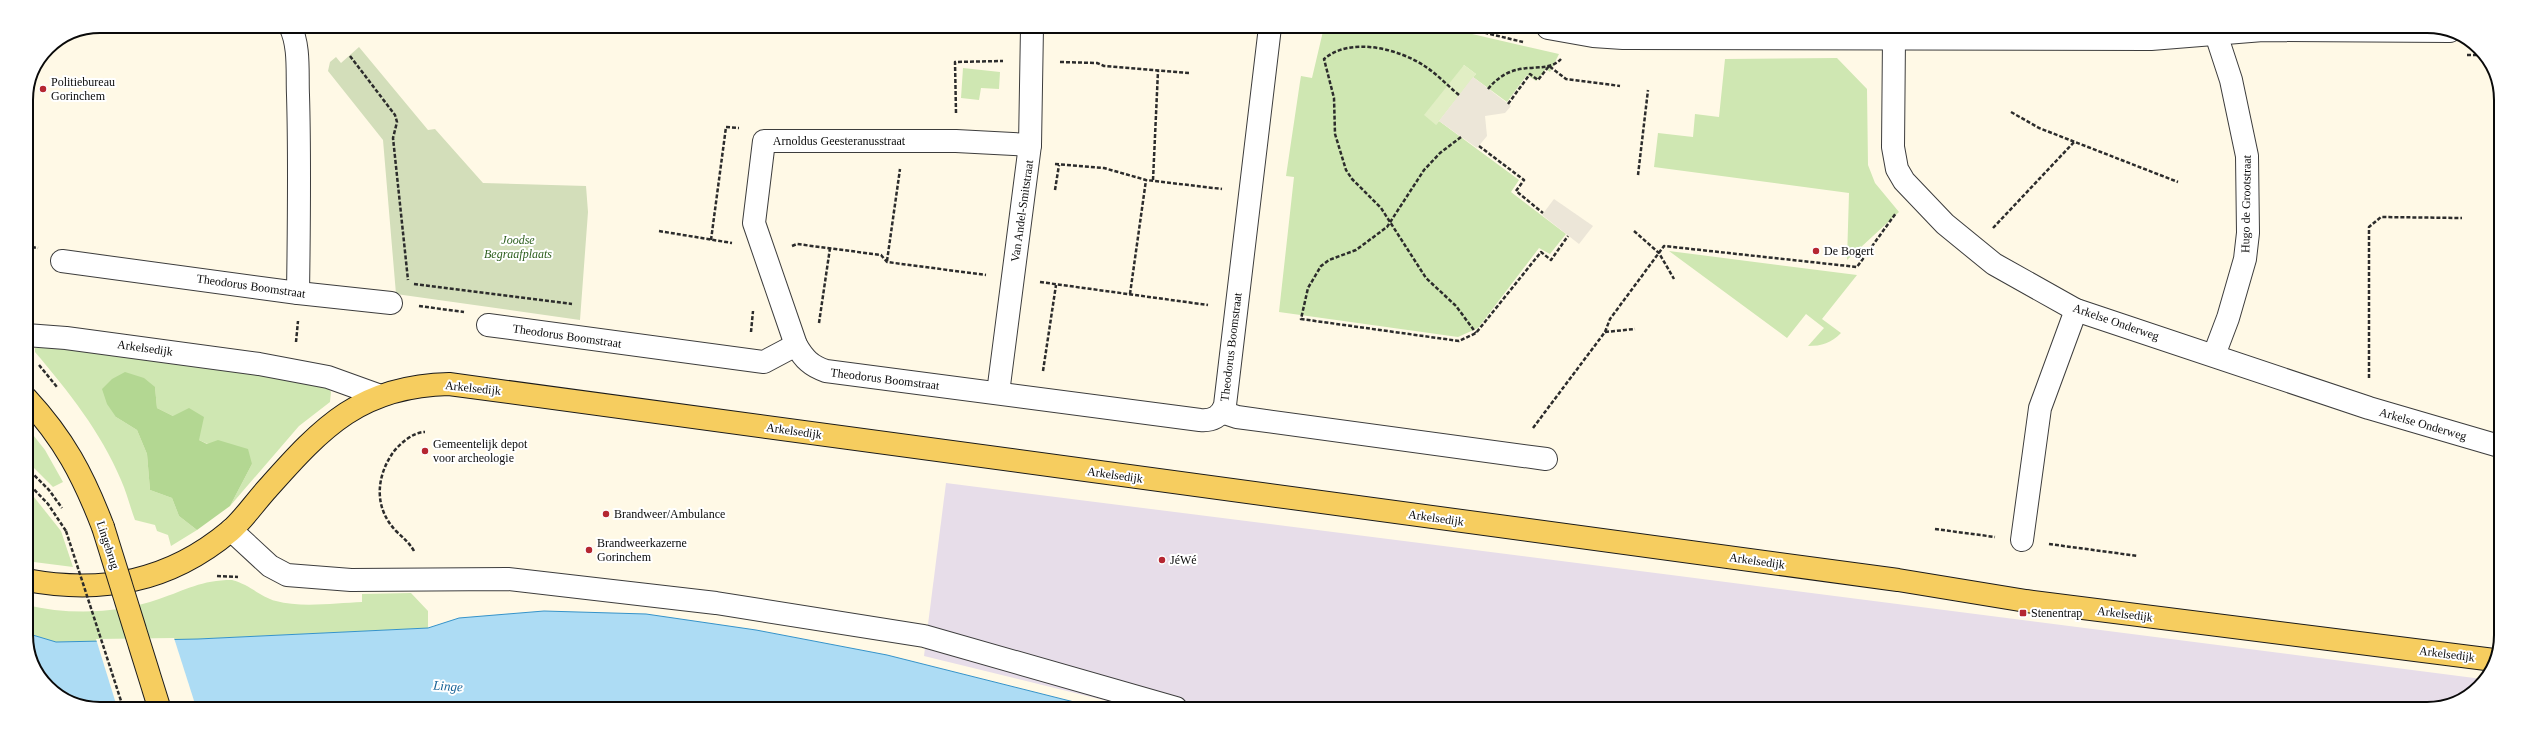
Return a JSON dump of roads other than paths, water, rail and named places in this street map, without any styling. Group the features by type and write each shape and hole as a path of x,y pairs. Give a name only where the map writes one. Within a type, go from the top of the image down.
{"main road":[{"name":"Arkelsedijk","path":"33,581 57,586 89,586 143,579 175,567 201,553 231,530 309,441 344,414 378,395 423,386 449,384 1890,579 2026,601 2490,659"},
{"name":"Lingebrug","path":"33,407 69,452 89,490 157,702"}],"street":[{"path":"293,33 296,60 301,176 298,304"},
{"name":"Van Andel-Smitstraat","path":"998,393 1029,153 1032,33"},
{"name":"Theodorus Boomstraat","path":"488,325 764,362 796,345 807,362 826,371 1208,421 1222,412 1269,33"},
{"path":"1576,33 1623,38 1904,35 2151,39 2206,33"},
{"name":"Hugo de Grootstraat","path":"2214,355 2228,318 2245,259 2248,233 2248,156 2237,103 2215,33"},
{"name":"Arkelse Onderweg","path":"1904,35 1893,147 1897,169 1917,196 1945,224 1974,248 2013,276 2076,310 2214,355 2368,408 2494,445"},
{"name":"Arnoldus Geesteranusstraat","path":"796,345 754,223 764,141 904,141 1029,153"},
{"name":"Theodorus Boomstraat","path":"62,261 298,304 391,303"},
{"path":"2022,540 2040,408 2076,310"},
{"name":"Arkelsedijk","path":"33,335 74,338 259,364 328,377 378,395"},
{"path":"1222,412 1237,417 1546,459"},
{"path":"231,530 270,566 287,575 351,580 508,579 716,603 924,636 1155,702"}],"water":[{"name":"Linge","path":"544,611 646,614 756,630 887,655 1074,702 100,702 83,700 74,697 59,688 42,669 34,648 33,639 33,635 56,642 198,639 428,628 459,618"}],"place":[{"name":"Politiebureau Gorinchem","path":"43,89"},
{"name":"De Bogert","path":"1816,251"},
{"name":"Gemeentelijk depot voor archeologie","path":"425,451"},
{"name":"Brandweer/Ambulance","path":"606,514"},
{"name":"Brandweerkazerne Gorinchem","path":"589,550"},
{"name":"JéWé","path":"1162,560"},
{"name":"Stenentrap","path":"2023,613"}],"park label":[{"name":"Joodse Begraafplaats","path":"518,247"}]}
